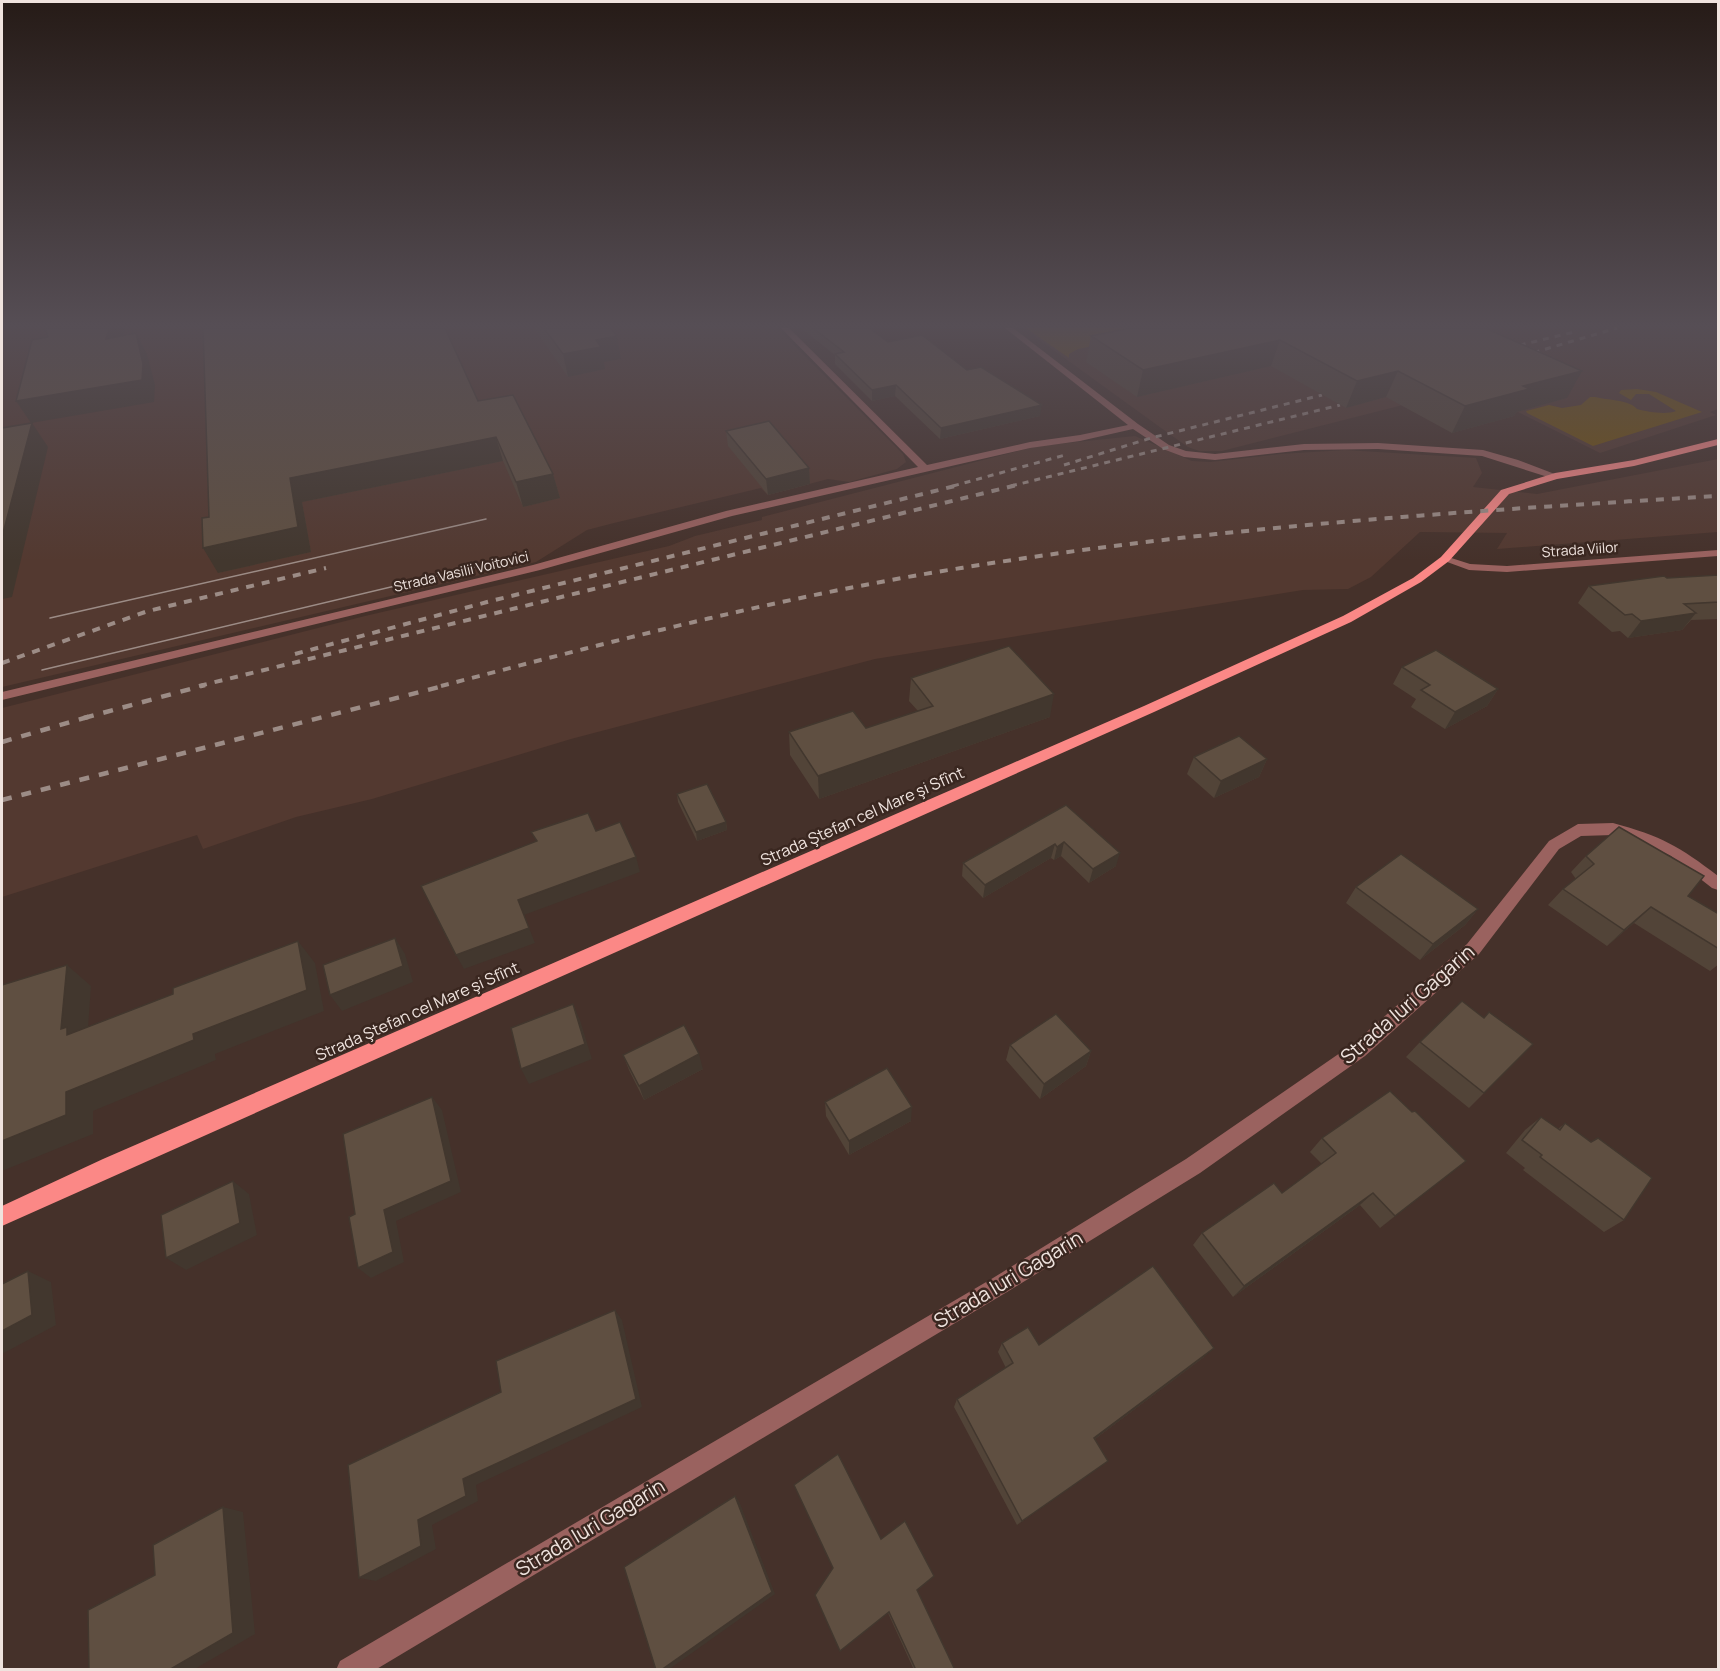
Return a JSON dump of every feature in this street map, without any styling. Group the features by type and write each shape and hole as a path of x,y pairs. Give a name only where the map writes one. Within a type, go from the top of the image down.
{"main road":[{"name":"Strada Ştefan cel Mare şi Sfînt","path":"2,1216 110,1166 1160,705 1357,613 1417,580 1445,559 1505,492 1555,476 1634,463 1719,442"}],"street":[{"path":"863,406 925,469"},
{"path":"1110,406 1166,447 1194,456 1227,456 1304,447 1378,446 1483,453 1555,476"},
{"name":"Strada Vasilii Voitovici","path":"2,696 536,568 730,513 1030,445 1080,438 1135,426"},
{"name":"Strada Viilor","path":"1445,559 1469,567 1507,569 1719,553"},
{"name":"Strada Iuri Gagarin","path":"349,1670 1000,1285 1193,1166 1359,1050 1473,949 1554,845 1578,830 1613,829 1647,838 1676,852 1719,884"}],"shaded area":[{"path":"2,406 855,406 903,454 906,462 897,469 849,482 828,479 768,495 761,488 614,523 587,530 536,562 2,687"},
{"path":"1131,406 1399,406 1222,451 1199,451 1188,447"},
{"path":"1506,406 1718,406 1718,409 1710,412 1716,415 1600,453"},
{"path":"1545,406 1562,408 1634,406 1637,409 1662,413 1676,411 1668,406 1688,406 1702,412 1593,446 1526,411"},
{"path":"1135,436 1192,461 1210,462 1345,450 1476,458 1482,473 1473,487 1537,494 1718,459 1718,532 1497,549 1507,533 1420,532 1371,577 1348,589 1303,590 875,659 571,739 372,799 296,817 203,849 197,835 2,897 2,708 365,616 669,546 695,536 762,520 762,517 1037,446"}],"building":[{"path":"205,406 519,406 553,474 516,482 496,437 290,478 298,527 203,548 202,518 209,517"},
{"path":"918,406 1038,406 941,428"},
{"path":"769,421 809,468 766,479 726,431"},
{"path":"32,423 2,537 2,428"},
{"path":"1719,575 1719,602 1684,604 1696,613 1641,621 1632,614 1625,615 1589,586 1664,576 1667,578"},
{"path":"1009,646 1054,694 818,776 789,732 853,711 866,728 933,706 911,678"},
{"path":"1436,650 1498,689 1455,712 1421,690 1430,685 1402,667"},
{"path":"1239,736 1267,759 1221,781 1194,757"},
{"path":"707,784 726,822 696,832 677,794"},
{"path":"1066,805 1120,853 1093,869 1064,842 1057,847 1055,844 985,885 963,863"},
{"path":"588,813 596,831 620,822 636,857 518,900 529,928 456,955 421,886 537,841 531,832"},
{"path":"1619,827 1704,876 1688,896 1719,914 1719,949 1651,907 1624,930 1563,889 1594,864 1586,856"},
{"path":"1401,854 1478,909 1433,944 1356,887"},
{"path":"395,938 403,966 330,995 323,965"},
{"path":"298,941 307,990 193,1034 194,1040 66,1092 66,1115 2,1141 2,985 67,965 61,1029 67,1027 67,1035 173,994 173,988"},
{"path":"1462,1001 1484,1018 1489,1012 1533,1044 1484,1093 1420,1042"},
{"path":"573,1004 585,1044 521,1069 511,1028"},
{"path":"1056,1014 1091,1051 1044,1084 1010,1045"},
{"path":"684,1025 699,1054 639,1086 623,1055"},
{"path":"887,1068 912,1107 849,1141 825,1102"},
{"path":"1390,1091 1412,1112 1415,1111 1466,1161 1395,1216 1373,1193 1244,1286 1202,1233 1274,1183 1282,1193 1336,1153 1322,1138"},
{"path":"432,1097 451,1181 384,1210 393,1252 358,1268 349,1217 355,1214 343,1134"},
{"path":"1541,1117 1560,1130 1565,1123 1591,1142 1598,1138 1652,1178 1624,1220 1540,1157 1542,1155 1522,1140"},
{"path":"233,1181 240,1223 166,1258 161,1215"},
{"path":"1153,1266 1214,1348 1094,1438 1108,1461 1022,1521 957,1399 1013,1363 1002,1343 1028,1327 1039,1345"},
{"path":"28,1271 32,1315 2,1331 2,1284"},
{"path":"615,1310 636,1399 463,1479 466,1496 418,1520 421,1546 359,1578 348,1465 501,1392 496,1361"},
{"path":"838,1454 881,1539 905,1521 934,1576 917,1590 955,1670 916,1670 889,1612 840,1651 815,1595 833,1568 794,1485"},
{"path":"735,1496 772,1592 661,1670 656,1670 624,1567"},
{"path":"223,1507 233,1633 169,1670 89,1670 88,1610 155,1575 153,1545"}],"tram line":[{"path":"50,618 486,519"},
{"path":"42,670 496,562"}],"railway":[{"path":"1064,465 1151,438 1278,406"},
{"path":"1011,486 1336,406"},
{"path":"953,486 1065,455"},
{"path":"295,654 487,602 959,485"},
{"path":"199,686 1017,485"},
{"path":"441,686 635,636 764,606 895,579 1055,554 1339,522 1718,496"},
{"path":"2,663 148,611 326,568"},
{"path":"86,717 205,685"},
{"path":"2,800 447,685"},
{"path":"86,717 91,716"},
{"path":"2,742 86,717"}]}
